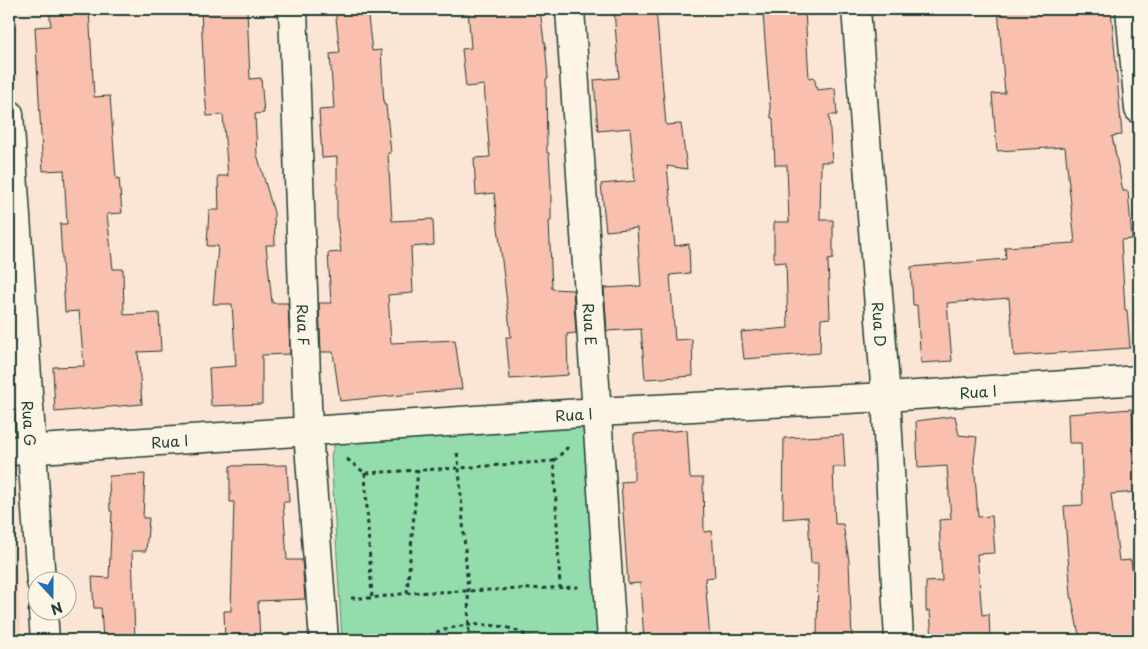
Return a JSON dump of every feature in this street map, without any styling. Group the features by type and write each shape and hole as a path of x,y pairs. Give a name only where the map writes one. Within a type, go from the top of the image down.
{"street":[{"name":"Rua F","path":"293,9 308,432 324,640"},
{"name":"Rua E","path":"570,9 612,640"},
{"name":"Rua D","path":"856,9 886,398 899,640"},
{"path":"1130,9 1139,109"},
{"name":"Rua G","path":"9,114 21,450 39,572"},
{"name":"Rua I","path":"21,450 597,412 886,398 1139,380"},
{"path":"44,622 45,640"}],"path":[{"path":"352,455 343,456 365,474 554,461 570,445"},
{"path":"456,450 468,590 468,640"},
{"path":"554,461 560,587"},
{"path":"407,593 418,469"},
{"path":"365,474 372,598 407,593 586,587"},
{"path":"422,640 430,635 467,624 505,627 537,640"}],"shaded area":[{"path":"9,491 22,640 9,640"}],"green space":[{"path":"585,426 600,640 342,640 331,455 335,444"}],"building":[{"path":"49,9 89,9 94,97 110,96 116,179 119,178 122,213 107,214 113,269 123,269 124,315 159,313 161,351 138,352 142,404 55,412 53,367 84,366 79,311 65,312 60,224 67,224 64,170 43,171 35,27 51,26"},
{"path":"201,9 247,9 250,79 261,78 264,113 255,114 257,154 274,213 275,245 266,245 272,303 288,303 290,354 262,355 262,404 211,406 209,368 236,366 232,304 213,304 218,246 207,246 209,210 219,210 218,176 228,176 223,115 207,116"},
{"path":"335,9 367,9 372,51 381,50 384,105 386,105 391,153 388,153 392,221 433,219 434,245 411,247 413,293 388,295 391,343 455,340 462,389 340,401 333,352 321,352 319,303 331,303 328,253 341,252 337,221 337,157 322,158 319,110 334,109 330,54 340,53"},
{"path":"468,9 540,9 548,79 546,79 547,153 549,153 551,187 551,221 549,221 552,289 573,290 576,333 567,334 568,375 510,379 506,337 511,337 494,193 476,195 474,158 490,157 484,85 466,87 462,49 471,48"},
{"path":"614,9 656,9 666,125 681,124 687,169 667,166 675,246 689,244 690,273 670,275 675,340 692,339 693,376 645,379 641,329 607,331 604,288 641,286 637,228 606,231 601,184 635,181 630,128 598,131 594,80 619,78"},
{"path":"998,9 1111,9 1122,135 1112,136 1123,191 1128,191 1132,239 1121,240 1125,310 1127,310 1130,348 1014,356 1009,298 947,303 952,361 921,363 917,305 913,305 911,267 1006,259 1005,247 1075,243 1065,147 997,151 992,94 1005,93"},
{"path":"805,11 809,78 814,77 817,90 835,88 837,115 829,115 832,162 821,162 820,220 833,220 833,259 828,260 830,318 821,319 820,353 744,359 741,332 788,328 786,262 774,263 774,222 789,222 787,165 775,165 773,118 771,118 763,14"},
{"path":"1132,409 1134,463 1139,463 1139,492 1111,494 1119,561 1131,560 1137,612 1139,612 1139,640 1080,640 1071,595 1064,506 1083,505 1081,443 1069,443 1068,414"},
{"path":"955,416 959,435 977,437 974,460 978,517 992,516 995,553 977,554 982,615 989,614 990,640 932,640 930,611 926,611 926,582 942,581 939,520 951,519 947,466 918,468 916,421"},
{"path":"687,430 690,478 703,478 704,532 712,531 715,577 705,578 710,640 644,640 640,583 628,584 621,482 634,481 634,434"},
{"path":"843,435 845,467 833,467 835,524 843,524 849,561 852,640 817,640 818,563 811,563 808,517 783,519 784,438"},
{"path":"287,465 289,502 283,502 287,560 302,560 305,599 258,601 260,640 225,640 224,611 231,611 234,502 230,502 230,466"},
{"path":"145,474 143,518 149,518 146,551 132,551 135,640 103,640 101,608 94,608 92,577 109,578 112,511 110,511 109,476"}]}
